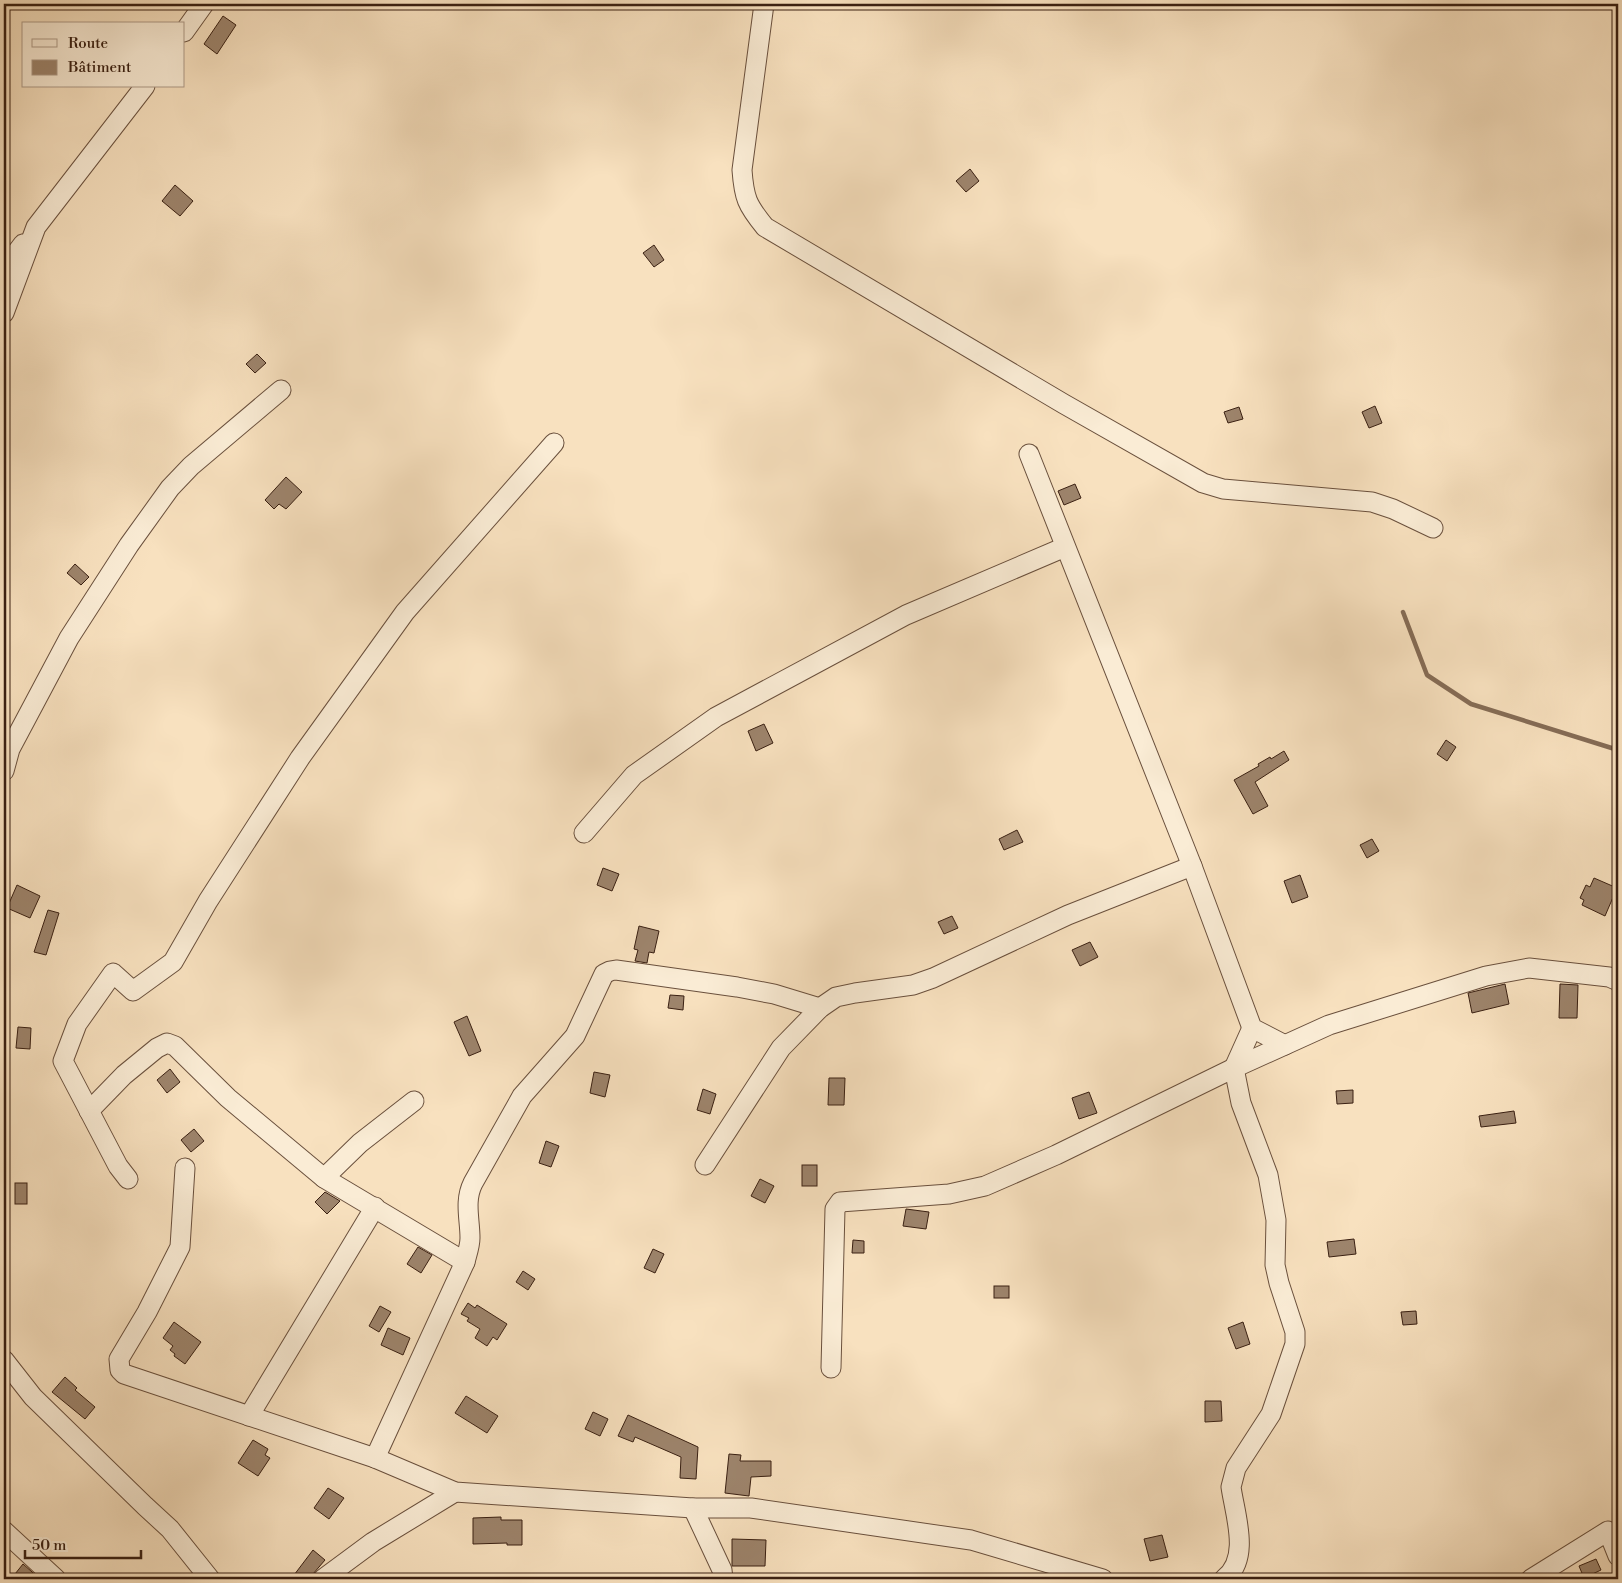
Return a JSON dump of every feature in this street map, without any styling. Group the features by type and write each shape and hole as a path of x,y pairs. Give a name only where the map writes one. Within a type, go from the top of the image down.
{"street":[{"path":"185,31 204,4"},
{"path":"764,4 742,170 743,191 751,210 764,227 1064,404 1203,482 1224,489 1372,502 1393,509 1433,528"},
{"path":"4,269 143,88"},
{"path":"4,313 36,227"},
{"path":"4,771 10,749 69,638 165,495 191,466 281,390"},
{"path":"128,1179 118,1166 63,1061 77,1024 113,972 133,991 173,962 208,901 300,758 406,612 554,443"},
{"path":"1030,454 1192,866 1252,1028 1285,1045"},
{"path":"584,833 634,775 716,718 906,615 1065,547"},
{"path":"705,1165 781,1048 820,1008 836,997 855,992 913,985 933,978 1068,915 1192,866"},
{"path":"831,1368 835,1209 840,1202 949,1194 985,1186 1056,1155 1234,1068 1329,1025 1486,976 1529,968 1599,976 1618,981"},
{"path":"375,1458 465,1262 470,1239 467,1205 468,1192 472,1183 522,1096 575,1036 604,974 616,970 737,986 774,994 820,1008"},
{"path":"1224,1579 1234,1571 1239,1557 1240,1544 1231,1487 1232,1478 1236,1468 1271,1414 1296,1344 1295,1332 1275,1265 1276,1220 1268,1175 1241,1103 1234,1068 1252,1028"},
{"path":"90,1111 124,1075 162,1044 175,1046 228,1098 324,1178 465,1262"},
{"path":"324,1178 360,1143 414,1101"},
{"path":"185,1168 180,1247 147,1312 119,1359 118,1364 124,1374 375,1458 455,1492 693,1508 751,1508 971,1540 1070,1575 1103,1579"},
{"path":"249,1416 374,1207"},
{"path":"4,1360 33,1397 170,1529 210,1579"},
{"path":"323,1579 374,1542 455,1492"},
{"path":"693,1508 722,1570 723,1579"},
{"path":"4,1531 56,1579"},
{"path":"1531,1579 1608,1531 1618,1556"}],"building":[{"path":"223,16 236,25 217,54 204,44"},
{"path":"970,169 979,181 966,192 956,181"},
{"path":"175,185 193,201 180,216 162,201"},
{"path":"654,245 664,260 654,267 643,253"},
{"path":"257,354 266,363 255,373 246,364"},
{"path":"1375,406 1382,423 1369,428 1362,412"},
{"path":"1239,407 1243,419 1228,423 1224,412"},
{"path":"286,477 302,492 286,509 279,504 274,509 265,500"},
{"path":"1075,484 1081,498 1064,505 1058,491"},
{"path":"75,564 89,577 81,585 67,573"},
{"path":"764,724 773,743 756,751 748,731"},
{"path":"1446,740 1456,747 1447,761 1437,754"},
{"path":"1284,751 1289,760 1255,782 1268,806 1253,814 1234,780 1259,766 1258,764 1270,757 1271,759"},
{"path":"1017,830 1023,842 1004,850 999,839"},
{"path":"1372,839 1379,851 1367,858 1360,845"},
{"path":"603,868 619,874 612,891 597,885"},
{"path":"1300,875 1308,897 1292,903 1284,881"},
{"path":"1594,878 1617,888 1605,916 1582,905 1584,900 1580,898 1586,885 1590,887"},
{"path":"17,885 40,896 30,918 7,908"},
{"path":"48,910 59,913 46,955 34,952"},
{"path":"952,916 958,928 944,934 938,922"},
{"path":"639,926 659,931 654,953 649,952 647,963 635,961 638,950 634,949"},
{"path":"1090,942 1098,957 1080,966 1072,950"},
{"path":"1505,984 1509,1004 1472,1013 1468,993"},
{"path":"1560,984 1578,985 1577,1018 1559,1018"},
{"path":"670,995 684,996 683,1010 668,1008"},
{"path":"467,1016 481,1051 469,1056 454,1022"},
{"path":"18,1027 31,1028 30,1049 16,1048"},
{"path":"170,1069 180,1082 167,1093 157,1080"},
{"path":"594,1072 610,1075 605,1097 590,1093"},
{"path":"829,1078 845,1078 844,1105 828,1105"},
{"path":"703,1089 716,1094 710,1114 697,1110"},
{"path":"1353,1090 1353,1103 1337,1104 1336,1091"},
{"path":"1089,1092 1097,1113 1079,1119 1072,1098"},
{"path":"1514,1111 1516,1123 1481,1127 1479,1116"},
{"path":"194,1129 204,1141 191,1152 181,1140"},
{"path":"546,1141 559,1146 551,1167 539,1163"},
{"path":"802,1165 817,1165 817,1186 802,1186"},
{"path":"760,1179 774,1186 765,1203 751,1196"},
{"path":"15,1183 27,1183 27,1204 15,1204"},
{"path":"325,1192 340,1201 327,1214 315,1202"},
{"path":"906,1209 929,1212 926,1229 903,1226"},
{"path":"1354,1239 1356,1254 1329,1257 1327,1242"},
{"path":"853,1240 864,1241 864,1253 852,1253"},
{"path":"418,1247 432,1255 421,1273 407,1264"},
{"path":"653,1249 664,1254 655,1273 644,1268"},
{"path":"523,1271 535,1279 528,1290 516,1282"},
{"path":"994,1286 1009,1286 1009,1298 994,1298"},
{"path":"468,1303 475,1308 477,1305 507,1324 497,1340 493,1337 487,1346 475,1338 480,1329 467,1321 469,1318 461,1314"},
{"path":"380,1306 391,1312 379,1332 369,1326"},
{"path":"1416,1311 1417,1324 1403,1325 1401,1312"},
{"path":"174,1322 201,1342 185,1364 174,1356 175,1354 170,1350 173,1346 163,1338"},
{"path":"1243,1322 1250,1344 1236,1349 1228,1328"},
{"path":"388,1328 410,1338 403,1355 381,1345"},
{"path":"65,1377 77,1388 75,1390 95,1407 85,1419 52,1392"},
{"path":"466,1396 498,1416 487,1433 455,1413"},
{"path":"1205,1401 1221,1401 1222,1421 1205,1422"},
{"path":"593,1412 608,1419 600,1436 585,1429"},
{"path":"628,1415 698,1447 696,1479 680,1478 681,1457 635,1437 633,1442 618,1436"},
{"path":"253,1440 268,1449 265,1455 270,1458 258,1476 238,1463"},
{"path":"729,1454 741,1455 740,1461 771,1461 771,1476 751,1477 749,1496 725,1493"},
{"path":"328,1488 344,1498 329,1519 314,1508"},
{"path":"501,1517 501,1520 522,1520 522,1545 507,1545 507,1543 473,1544 473,1518"},
{"path":"1162,1535 1168,1557 1150,1561 1144,1539"},
{"path":"732,1539 766,1540 765,1566 732,1566"},
{"path":"313,1550 325,1560 311,1579 291,1579"},
{"path":"1596,1559 1601,1570 1584,1578 1579,1566"},
{"path":"23,1564 40,1579 11,1579"}],"waterway":[{"path":"1403,612 1427,675 1471,704 1618,750"}]}
